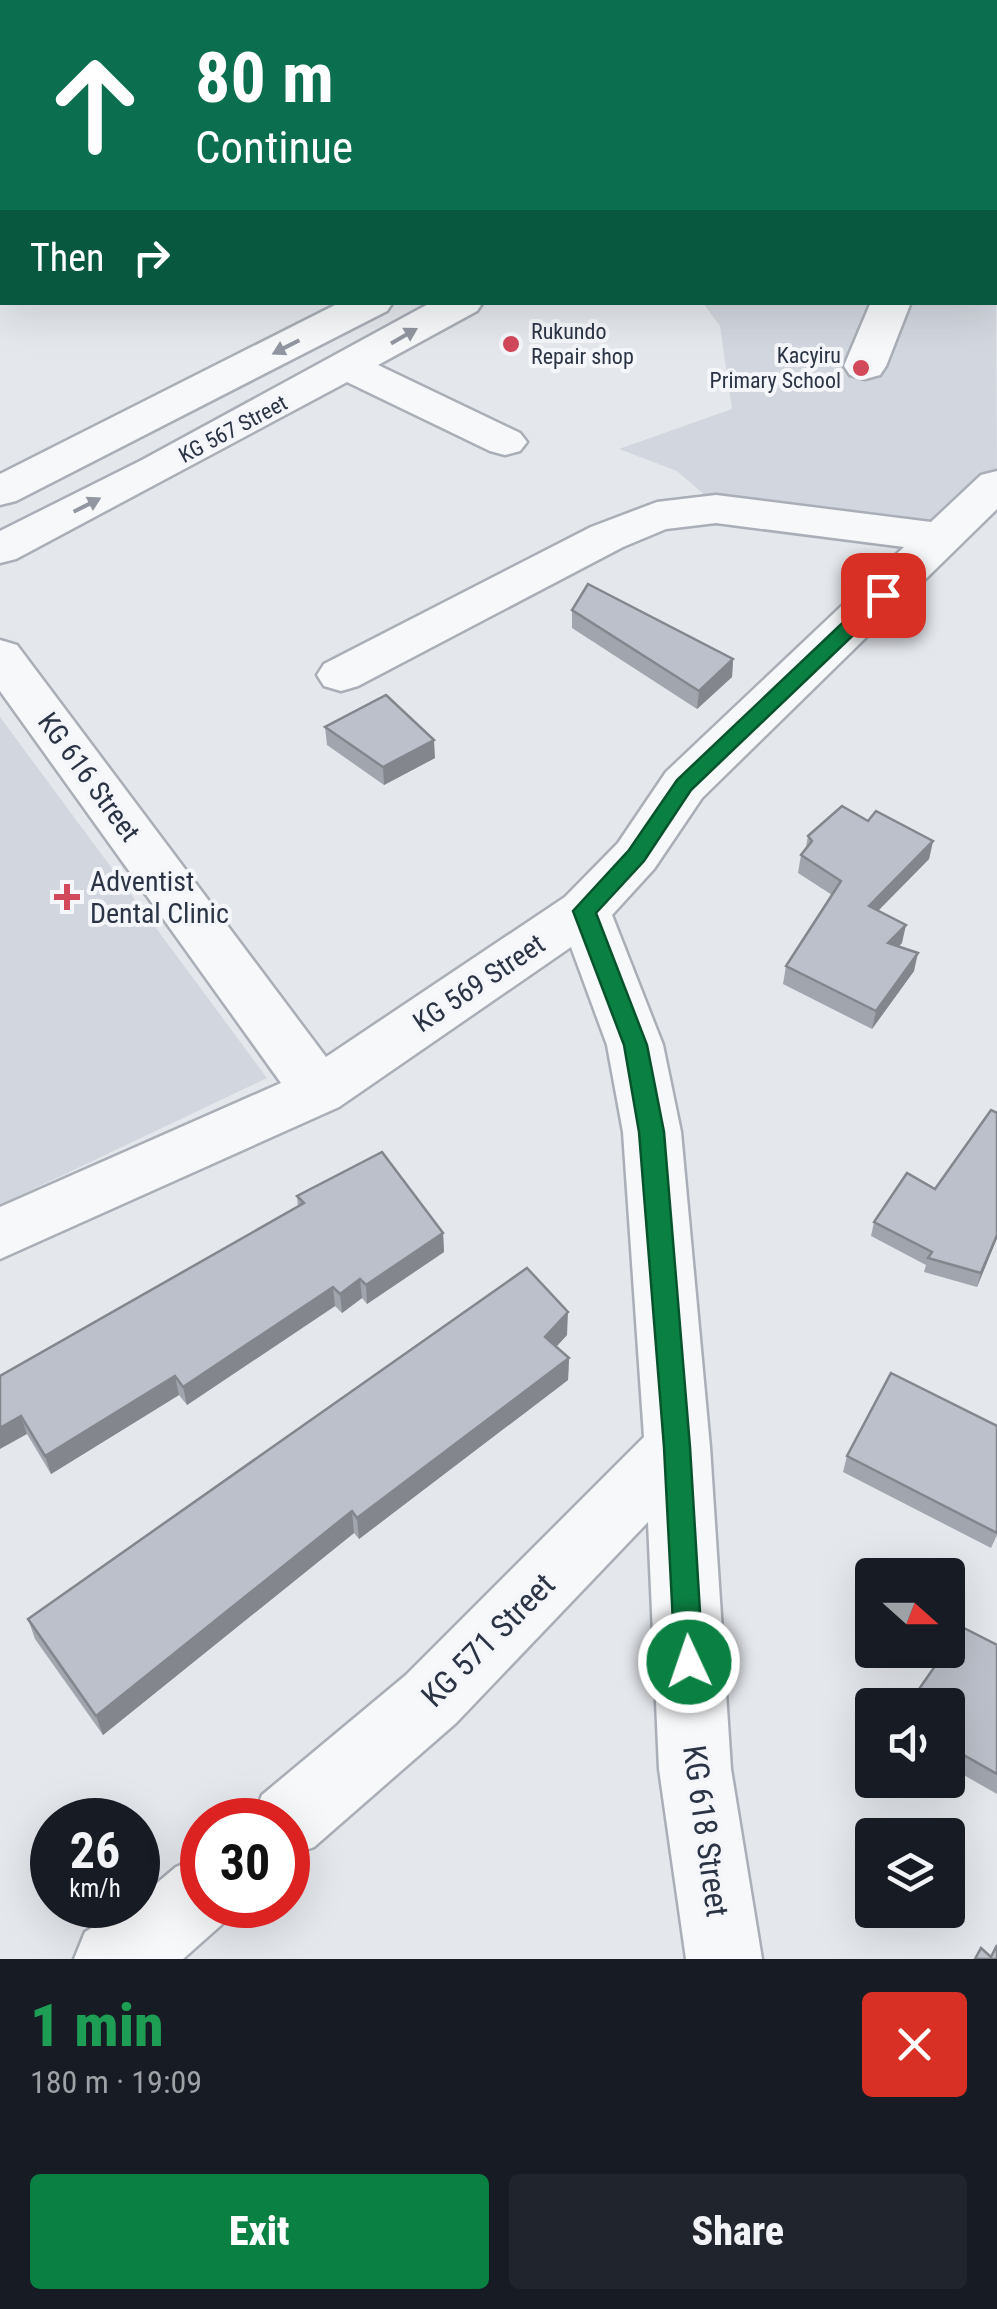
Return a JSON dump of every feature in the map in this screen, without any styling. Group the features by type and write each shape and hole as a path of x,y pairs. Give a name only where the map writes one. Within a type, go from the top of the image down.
{"street":[{"path":"0,491 367,305"},
{"name":"KG 567 Street","path":"0,549 350,367 457,305"},
{"path":"865,366 889,305"},
{"path":"350,367 504,442"},
{"name":"KG 569 Street","path":"0,1234 319,1091 584,911 636,856 684,785 997,484"},
{"path":"341,675 607,537 657,516 716,509 942,538"},
{"name":"KG 616 Street","path":"0,656 319,1091"},
{"name":"KG 618 Street","path":"584,911 636,1045 652,1132 677,1447 695,1769 724,1959"},
{"name":"KG 571 Street","path":"310,1802 431,1699 677,1447"},
{"path":"112,1959 153,1935 180,1912"}],"shaded area":[{"name":"Kacyiru Primary School","path":"704,305 996,305 997,481 939,530 708,498 677,471 619,449 732,409 720,326"},
{"name":"Adventist Dental Clinic","path":"0,717 267,1078 0,1205"}],"building":[{"path":"588,584 733,659 699,691 572,610"},
{"path":"386,695 434,740 383,767 325,727"},
{"path":"842,806 868,821 876,811 933,841 869,906 906,925 888,943 918,953 876,1011 786,966 841,881 801,855 812,841 808,836"},
{"path":"991,1110 997,1113 997,1235 981,1273 928,1258 932,1252 874,1222 907,1173 935,1189"},
{"path":"382,1152 443,1233 366,1285 360,1279 340,1294 333,1287 183,1387 175,1376 45,1456 21,1416 0,1428 0,1376 304,1203 297,1196"},
{"path":"527,1268 568,1312 545,1337 569,1358 357,1518 352,1511 96,1716 28,1619"},
{"path":"891,1373 997,1426 997,1533 847,1456"},
{"path":"965,1629 997,1645 997,1774 965,1756 965,1688 920,1688 934,1668 965,1668"},
{"path":"997,1945 997,1959 975,1959 981,1948 991,1957"}],"place":[{"name":"Rukundo Repair shop","path":"511,344"},
{"name":"Kacyiru Primary School","path":"861,368"},
{"name":"Adventist Dental Clinic","path":"67,897"}],"route":[{"path":"689,1662 677,1447 652,1132 636,1045 584,911 636,856 684,785 883,595"}]}
